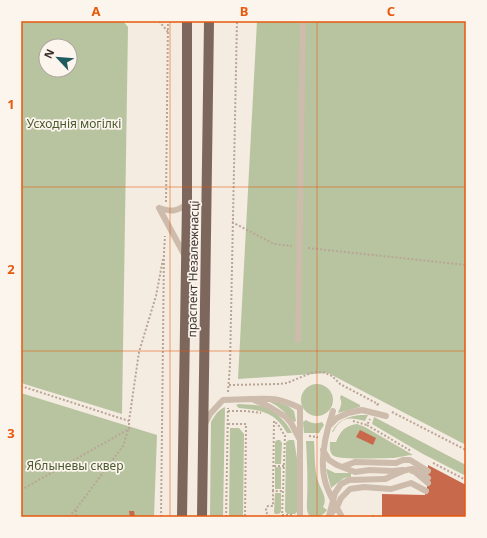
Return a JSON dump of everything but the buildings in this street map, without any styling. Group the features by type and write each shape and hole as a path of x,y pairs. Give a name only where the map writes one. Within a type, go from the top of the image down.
{"main road":[{"name":"праспект Незалежнасці","path":"182,517 186,258 187,21"},
{"name":"праспект Незалежнасці","path":"202,517 209,21"}],"lane":[{"path":"298,340 303,21"},
{"path":"186,204 182,209 174,211 166,211 159,208 186,258"},
{"path":"204,427 210,414 224,400 267,398 280,399 300,408 300,517"},
{"path":"252,399 268,406 286,417 300,440"},
{"path":"327,428 337,418 348,413 362,410 386,416"},
{"path":"333,411 327,428 323,450 324,472 325,481 342,517"},
{"path":"323,450 329,460 355,472 370,470 393,471 406,469 415,472 428,481 418,471 413,469 402,471 395,476 386,479 349,480 341,484 335,493 328,517"},
{"path":"342,467 355,462 396,463 403,460 410,460 428,470"},
{"path":"328,517 337,507 341,498 350,489 364,487 391,488 412,483 426,491"}],"path":[{"path":"159,21 168,32"},
{"path":"166,211 168,21"},
{"path":"226,517 236,21"},
{"path":"161,517 164,252 166,220"},
{"path":"232,222 274,244 466,266"},
{"path":"69,517 123,446 129,429 140,352 156,296 164,252"},
{"path":"229,385 288,383 311,373 323,372 332,376 340,384 378,404 367,425 355,421 348,422"},
{"path":"21,386 129,421"},
{"path":"228,411 262,413"},
{"path":"391,411 466,450"},
{"path":"270,517 266,512 266,508 268,506 273,506 274,421 285,436"},
{"path":"228,424 246,424 245,517"},
{"path":"21,490 129,429"},
{"path":"317,436 326,437"},
{"path":"274,466 284,466"},
{"path":"273,491 283,491"},
{"path":"76,509 76,517"},
{"path":"282,515 294,515 292,517"}],"green space":[{"name":"Усходнія могілкі","path":"21,21 123,21 128,27 122,414 21,383"},
{"path":"257,21 466,21 466,445 328,373 238,379"},
{"path":"314,384 320,384 330,391 333,400 332,406 326,413 320,416 314,416 304,409 301,403 301,397 308,387"},
{"name":"Яблыневы сквер","path":"21,393 157,435 154,517 21,517"},
{"path":"341,395 360,405 360,407 338,413 341,404"},
{"path":"274,401 288,406 294,411 296,421 294,422 277,406 270,402"},
{"path":"236,405 259,405 269,409 284,421 292,433 287,433 278,421 267,413 239,408"},
{"path":"225,407 223,517 210,517 211,422 217,413"},
{"path":"368,415 365,421 355,419 343,420 332,432 337,424 344,419"},
{"path":"374,417 466,465 466,476 423,454 372,424"},
{"path":"306,420 314,423 322,422 324,425 319,433 304,433 303,422"},
{"path":"357,424 365,427 413,455 394,458 345,458 332,455 330,442 336,442 344,429"},
{"path":"230,428 239,428 244,434 243,517 229,517"},
{"path":"280,440 282,443 281,464 275,464 275,442"},
{"path":"289,440 294,440 297,458 297,512 295,514 287,514 285,511 286,442"},
{"path":"306,441 314,441 315,466 318,481 324,494 325,500 323,507 327,510 321,516 316,518 311,517 307,510"},
{"path":"275,467 281,467 281,489 275,489"},
{"path":"326,469 335,473 351,473 351,477 344,478 331,488"},
{"path":"275,493 281,493 281,511 278,514 275,514 274,512"}]}
